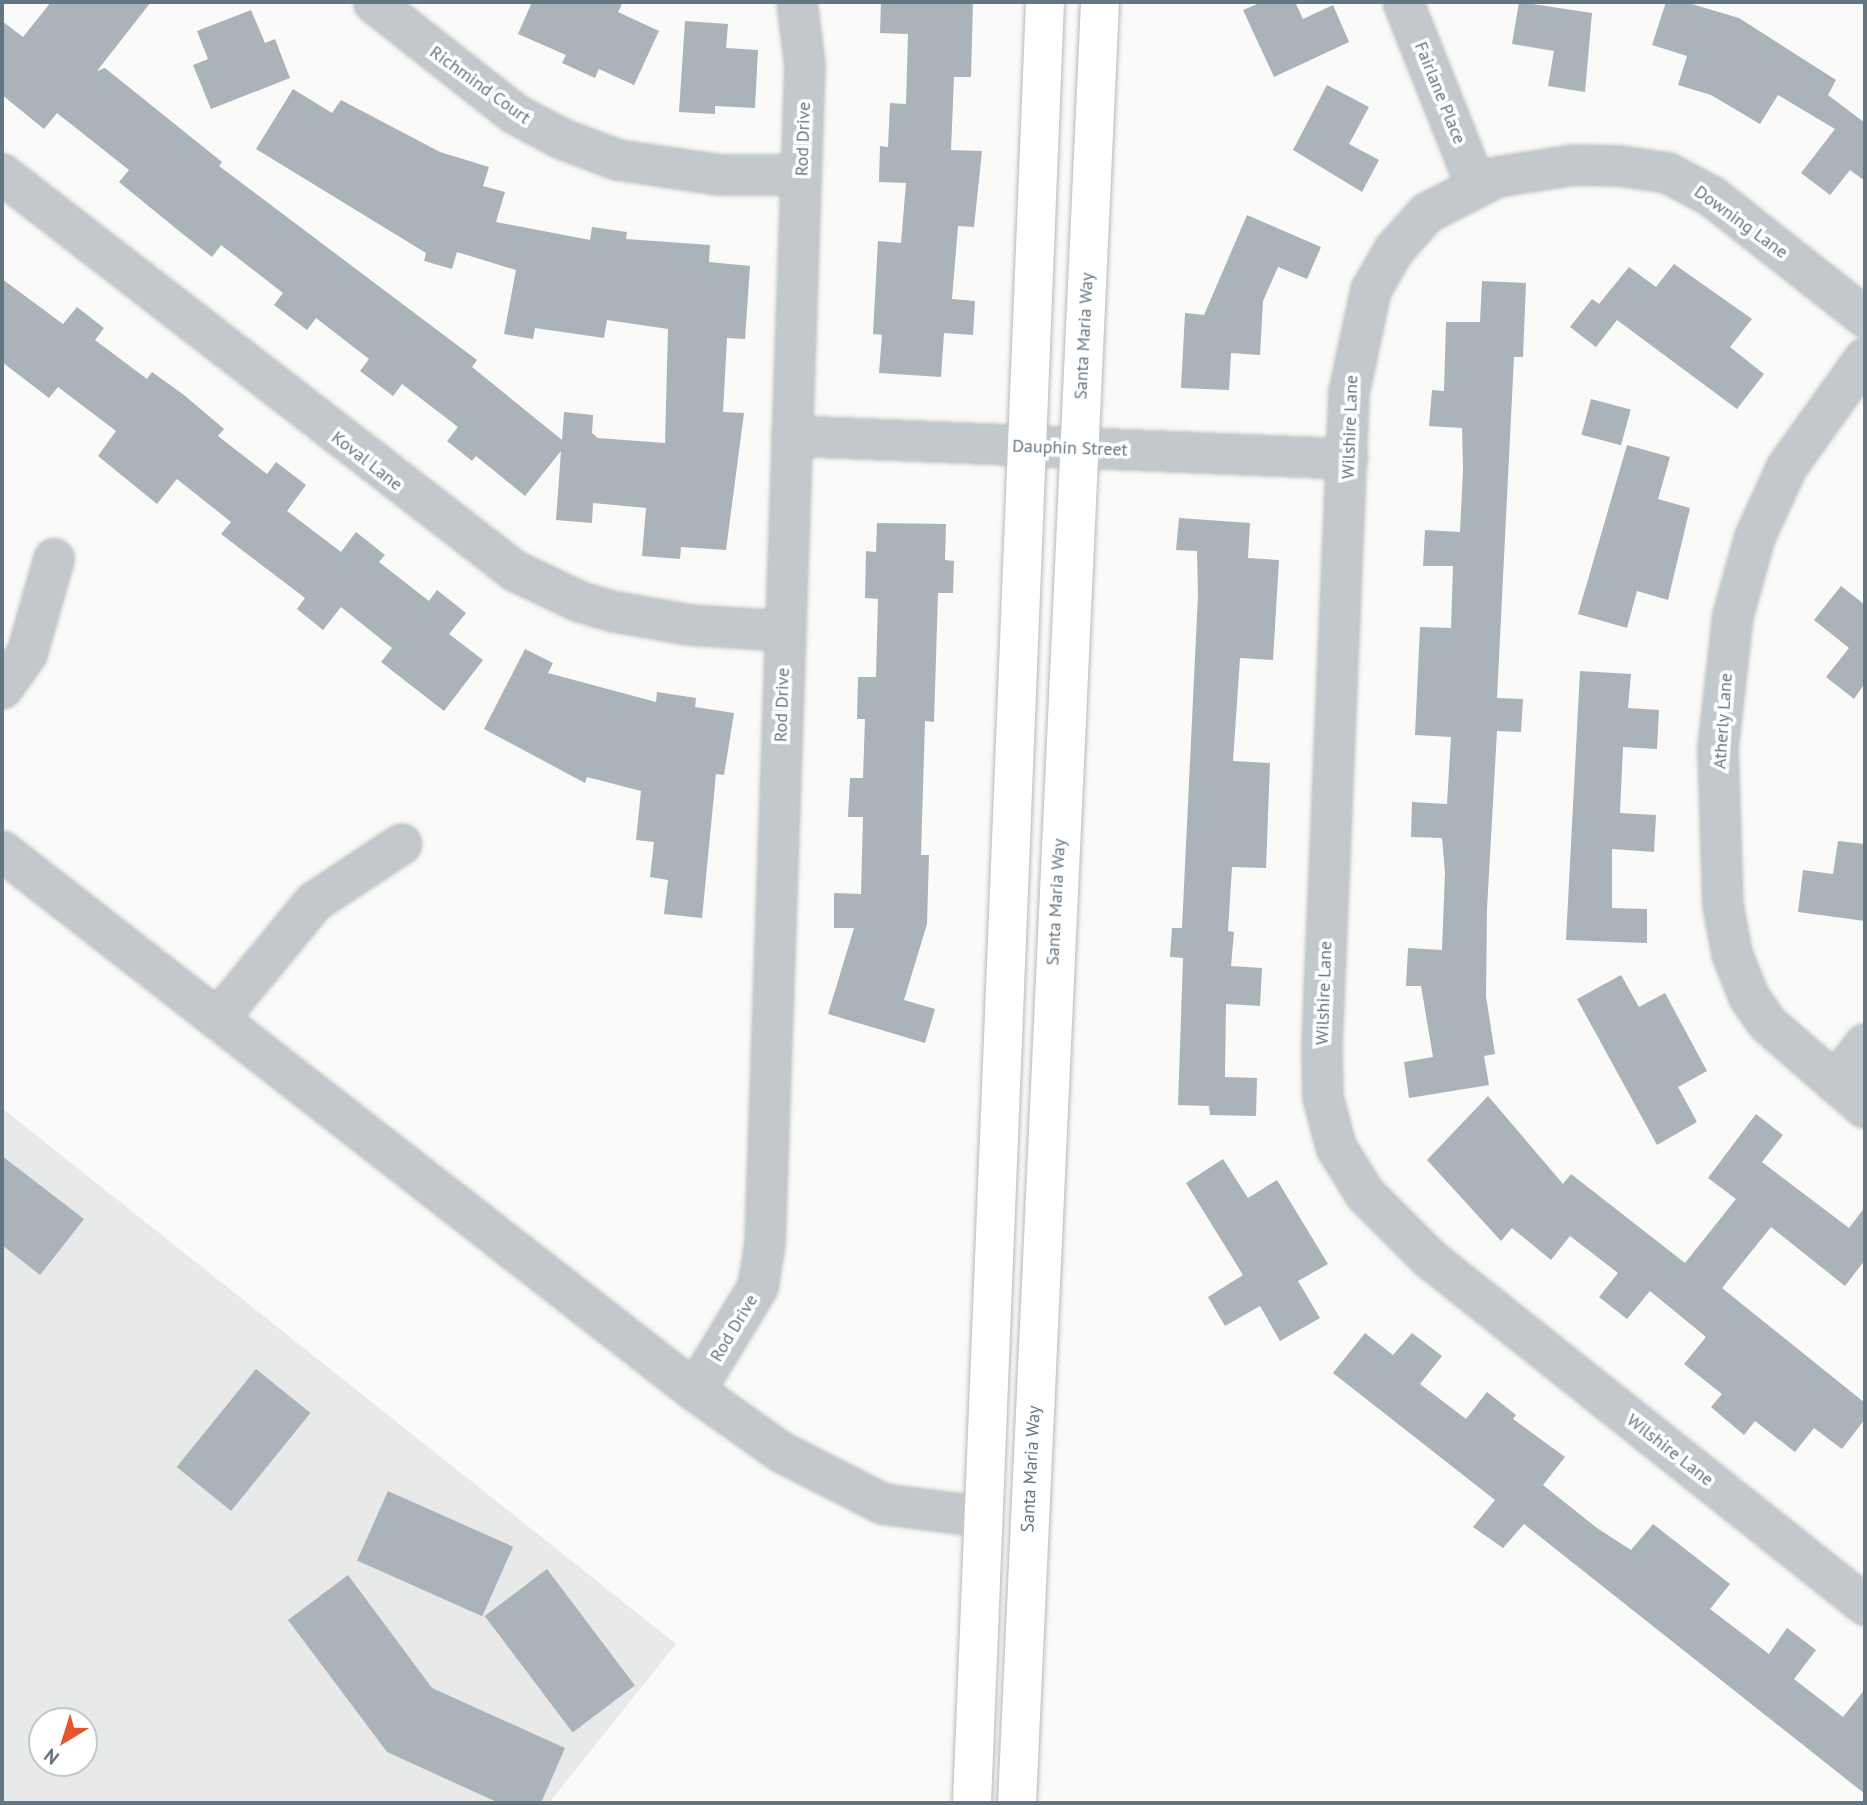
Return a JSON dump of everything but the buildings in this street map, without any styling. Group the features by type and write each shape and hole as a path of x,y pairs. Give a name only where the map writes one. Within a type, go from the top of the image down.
{"main road":[{"path":"972,1803 1045,2"},
{"name":"Santa Maria Way","path":"1017,1803 1100,2"}],"street":[{"name":"Rod Drive","path":"695,1391 758,1287 765,1244 805,66 797,2"},
{"name":"Fairlane Place","path":"1403,2 1476,185"},
{"name":"Richmind Court","path":"374,3 515,114 562,139 618,160 719,175 802,175"},
{"name":"Downing Lane","path":"1476,185 1574,165 1668,173 1711,196 1865,317"},
{"name":"Koval Lane","path":"2,174 515,571 615,612 689,625 785,631"},
{"name":"Wilshire Lane","path":"1476,185 1427,213 1394,250 1371,290 1354,353 1322,1046 1323,1097 1336,1147 1365,1194 1430,1259 1865,1605"},
{"name":"Atherly Lane","path":"1865,358 1787,467 1755,537 1732,616 1718,748 1723,905 1732,954 1749,997 1769,1024 1865,1108"},
{"name":"Dauphin Street","path":"792,436 1349,459"},
{"path":"2,689 27,654 54,559"},
{"path":"218,1019 314,902 402,844"},
{"path":"2,851 695,1391 831,1482 883,1504 983,1517"},
{"path":"1835,1083 1865,1044"}],"shaded area":[{"path":"2,1108 676,1644 549,1803 2,1803"}]}
